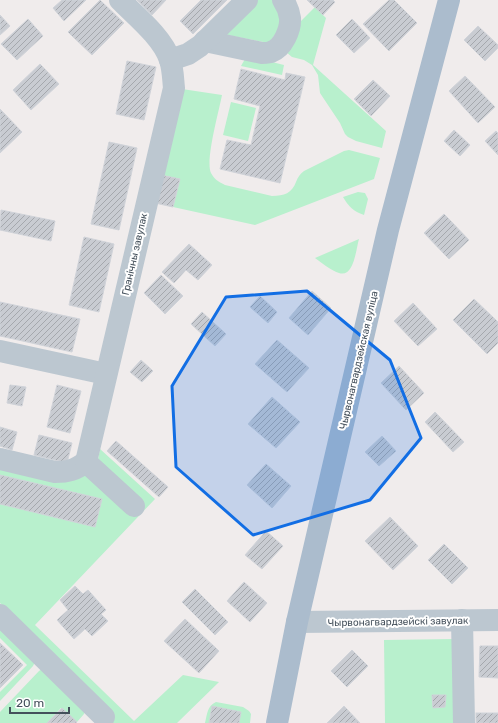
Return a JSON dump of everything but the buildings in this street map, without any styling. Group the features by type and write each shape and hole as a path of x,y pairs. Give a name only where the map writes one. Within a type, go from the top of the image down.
{"main road":[{"name":"Чырвонагвардзейская вуліца","path":"277,723 297,622 388,230 449,0"}],"street":[{"name":"Гранічны завулак","path":"86,462 174,88 170,60 164,47 120,0"},
{"path":"170,60 188,54 205,41 247,0"},
{"path":"205,41 262,53 271,52 278,48 288,32 290,19 288,8 283,0"},
{"path":"0,351 106,374"},
{"path":"0,459 54,472 71,470 86,462 134,506"},
{"path":"0,615 104,717"},
{"path":"462,620 464,723"},
{"name":"Чырвонагвардзейскі завулак","path":"297,622 498,620"}],"highlighted area":[{"path":"307,291 390,360 421,438 370,500 253,535 176,467 172,386 226,297"}],"green space":[{"path":"254,0 275,0 282,25 269,43 227,35 228,27"},
{"path":"315,7 326,18 313,65 386,131 382,148 356,141 345,134 340,123 320,93 318,75 312,65 304,60 292,57 286,52 297,25"},
{"path":"256,58 284,65 282,75 241,66 245,59"},
{"path":"182,89 222,95 211,147 210,167 211,173 214,177 225,185 272,196 284,194 292,189 299,176 304,171 344,151 349,150 380,158 374,179 255,225 173,207 180,179 161,175"},
{"path":"231,102 256,108 248,141 223,135"},
{"path":"358,192 365,193 368,199 364,215 352,208 343,197"},
{"path":"359,239 354,262 348,271 344,273 333,271 315,258"},
{"path":"100,449 155,499 35,625 134,721 183,675 219,682 177,723 105,723 113,714 0,603 0,465 98,460"},
{"path":"0,626 35,662 0,701 0,692 27,665 0,638"},
{"path":"454,639 456,723 385,723 384,640"},
{"path":"42,669 85,710 84,714 77,722 61,708 47,723 0,723 0,712"},
{"path":"216,702 243,707 251,714 250,723 205,723 209,708"}]}
